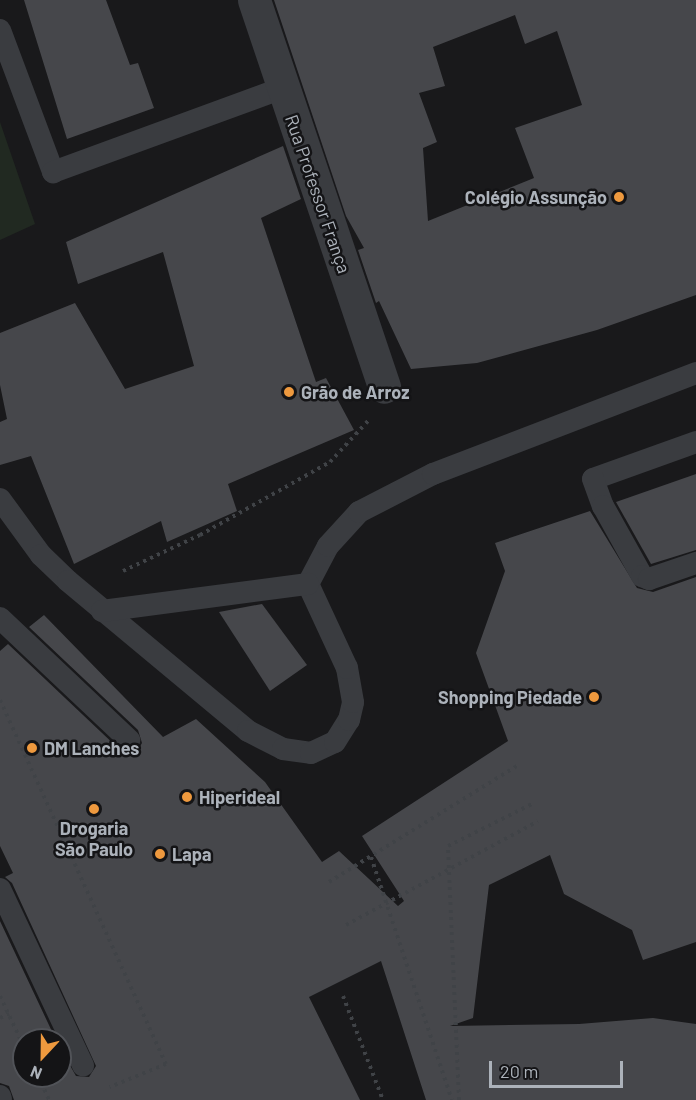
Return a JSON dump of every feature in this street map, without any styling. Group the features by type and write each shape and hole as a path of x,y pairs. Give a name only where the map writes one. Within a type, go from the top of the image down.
{"street":[{"name":"Rua Professor França","path":"254,0 384,387"}],"lane":[{"path":"0,30 53,172 282,88"},
{"path":"308,584 328,546 358,512 433,474 696,373"},
{"path":"696,442 593,479 603,506 642,576 649,579 696,563"},
{"path":"0,499 40,555 102,611 248,731 283,749 311,753 335,742 348,720 353,702 347,668 308,584"},
{"path":"102,611 308,584"},
{"path":"0,618 129,740"},
{"path":"0,889 83,1065"}],"path":[{"path":"102,611 99,582 201,535 330,462 366,423 384,387"},
{"path":"0,700 166,1064 101,1091"},
{"path":"329,882 517,766"},
{"path":"459,1100 448,846 531,804"},
{"path":"346,925 538,821"},
{"path":"371,857 452,1100"},
{"path":"0,996 15,1028"},
{"path":"343,996 383,1100"},
{"path":"0,1018 9,1014"}],"shaded area":[{"path":"0,122 35,224 0,240"}],"building":[{"path":"24,0 106,0 130,65 138,63 154,108 67,139"},
{"path":"274,0 696,0 696,295 597,330 477,363 411,369 379,301 376,303 358,250 364,248 346,216","holes":["515,15 525,44 557,31 582,105 515,128 534,178 428,221 423,148 437,142 419,93 445,86 433,47"]},
{"path":"283,146 301,199 261,218 316,382 326,378 354,430 228,484 237,511 167,542 161,521 74,564 31,456 0,465 0,422 7,419 0,385 0,333 75,303 125,389 194,366 163,252 78,284 66,242"},
{"path":"696,474 696,550 651,564 616,502"},
{"path":"590,511 637,588 653,592 696,577 696,942 643,960 632,930 564,894 550,855 489,885 473,1018 450,1026 579,1024 653,1018 696,1024 696,1100 426,1100 381,961 309,997 360,1100 14,1100 9,1086 0,1083 0,921 50,1028 12,1028 12,1088 72,1088 72,1069 76,1076 89,1077 96,1066 12,883 5,877 13,873 0,846 0,651 8,644 120,750 126,753 138,750 142,743 138,730 29,627 44,615 163,737 196,719 265,782 322,862 339,851 398,906 404,901 362,836 508,741 476,653 505,571 495,543"},
{"path":"262,604 307,665 270,691 219,612"}],"place":[{"name":"Colégio Assunção","path":"619,197"},
{"name":"Grão de Arroz","path":"289,392"},
{"name":"Shopping Piedade","path":"594,697"},
{"name":"DM Lanches","path":"32,748"},
{"name":"Hiperideal","path":"187,797"},
{"name":"Drogaria São Paulo","path":"94,809"},
{"name":"Lapa","path":"160,854"}]}
